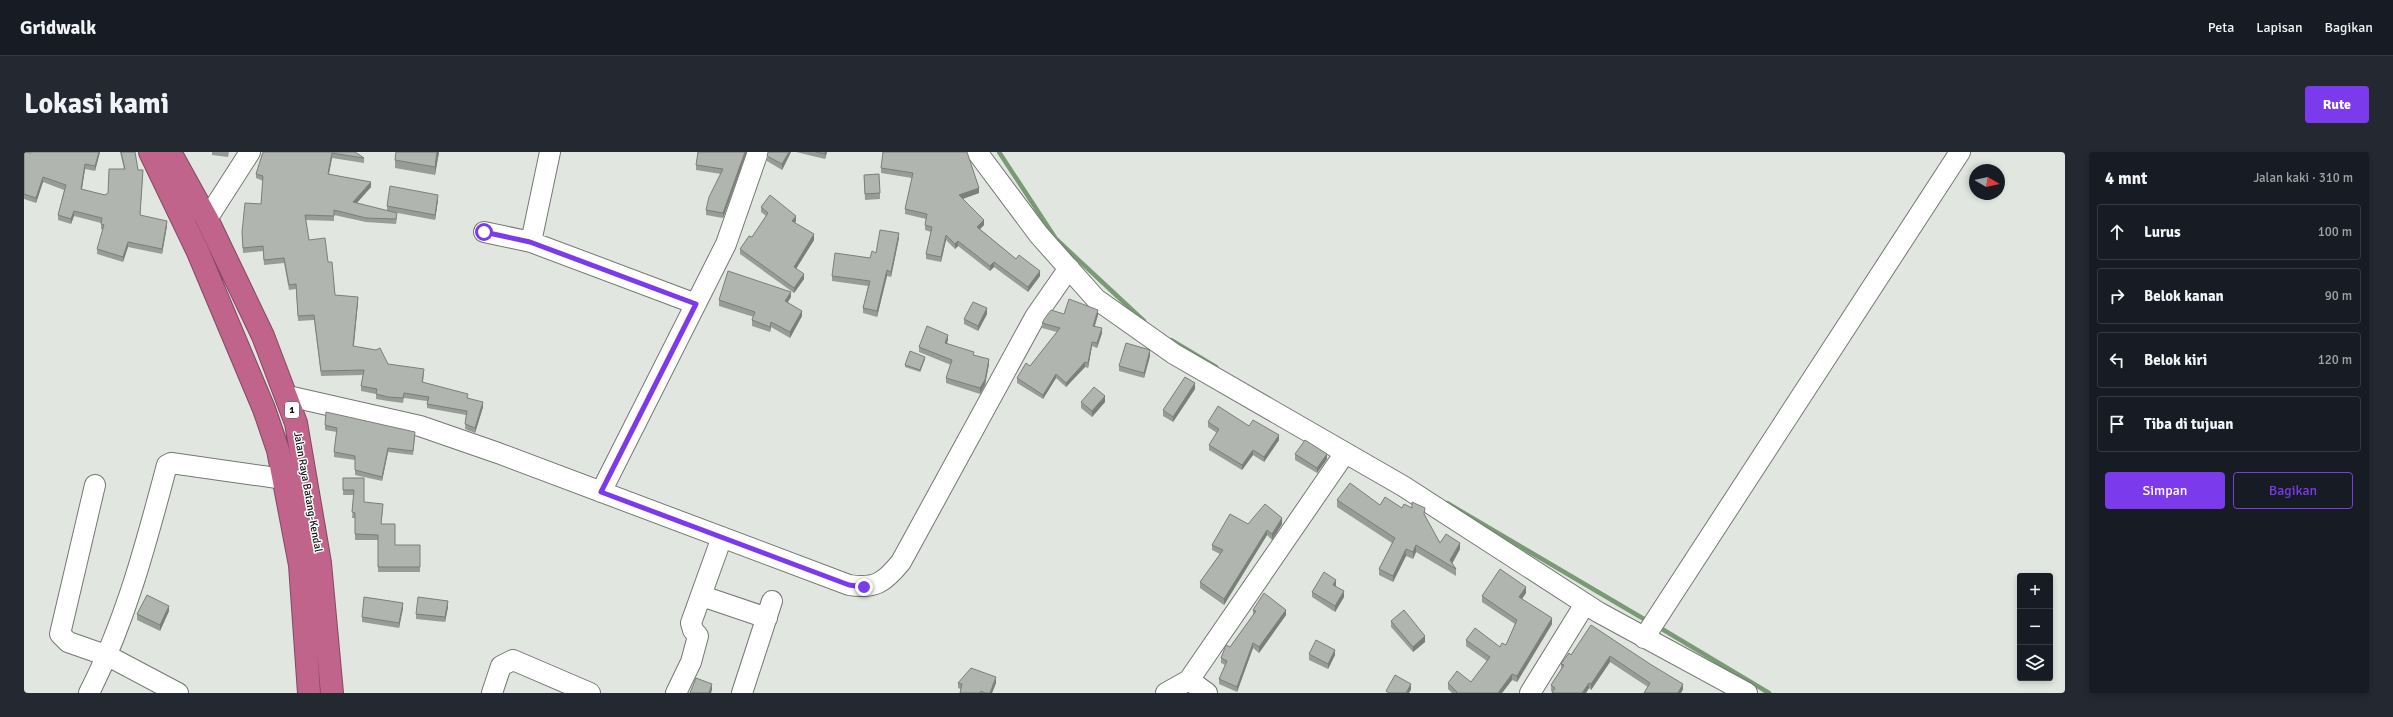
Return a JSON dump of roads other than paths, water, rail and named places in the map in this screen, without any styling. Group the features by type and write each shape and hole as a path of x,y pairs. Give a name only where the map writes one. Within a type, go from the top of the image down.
{"highway":[{"name":"Jalan Raya Batang-Kendal","path":"150,152 198,252 264,409 278,450 300,565 309,693"},
{"name":"Jalan Raya Batang-Kendal","path":"170,152 207,219 264,336 288,396 301,446 320,563 332,693"}],"street":[{"path":"207,219 250,152"},
{"path":"530,242 550,152"},
{"path":"601,492 726,244 758,152"},
{"path":"977,152 1039,235 1096,299 1174,354 1403,486 1585,604 1648,632 1747,693"},
{"path":"1648,632 1960,152"},
{"path":"484,232 530,242 696,304"},
{"path":"288,396 420,426 849,585 873,586 891,574 905,555 1035,317 1069,268"},
{"path":"1166,693 1189,680 1345,453"},
{"path":"89,693 108,656 136,582 167,465 171,463 284,479"},
{"path":"94,485 60,634 62,639 108,656 178,693"},
{"path":"676,693 696,646 698,636 693,630 691,623 722,537"},
{"path":"702,596 769,609 742,693"},
{"path":"1530,693 1585,604"},
{"path":"492,693 500,666 513,660 590,693"},
{"path":"1189,680 1207,693"}],"waterway":[{"path":"999,152 1056,239 1144,321"},
{"path":"1171,340 1216,367"},
{"path":"1447,503 1649,622"},
{"path":"1657,626 1769,693"}]}
